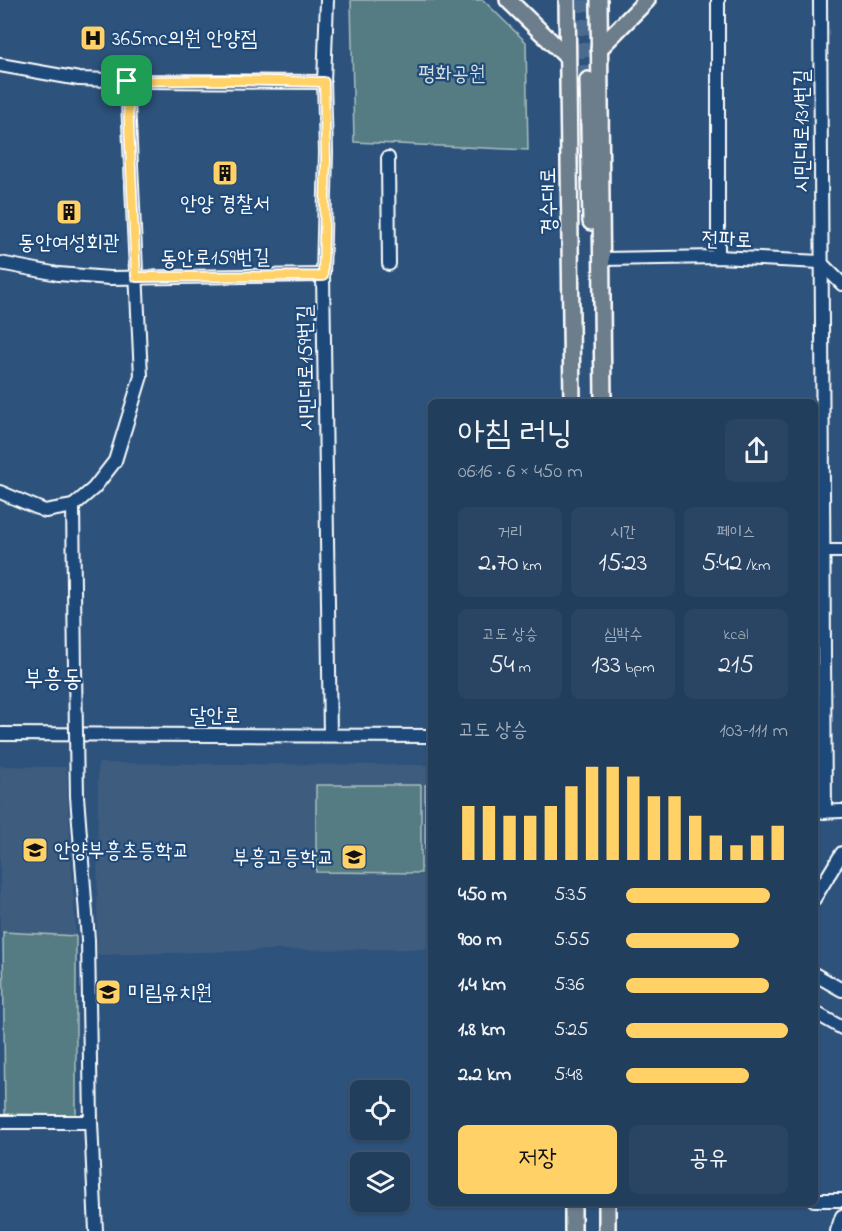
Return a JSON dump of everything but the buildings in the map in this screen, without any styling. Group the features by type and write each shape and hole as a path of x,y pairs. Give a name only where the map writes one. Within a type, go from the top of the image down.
{"main road":[{"path":"508,0 567,57"},
{"name":"경수대로","path":"567,0 572,399"},
{"path":"600,0 603,399"},
{"path":"599,49 647,0"},
{"name":"경수대로","path":"581,399 582,80 595,399"},
{"path":"573,1206 573,1231"},
{"path":"607,1206 607,1231"}],"street":[{"name":"시민대로159번길","path":"327,0 324,82 326,159 323,276 330,735"},
{"path":"718,0 718,257"},
{"name":"시민대로131번길","path":"820,0 818,551 820,812"},
{"path":"0,65 79,79 324,82"},
{"path":"0,492 45,511 72,506 94,488 115,461 133,406 141,376 127,81"},
{"path":"388,158 389,264"},
{"name":"전파로","path":"602,259 718,257 820,262"},
{"path":"820,262 842,284"},
{"name":"동안로159번길","path":"0,263 58,274 110,278 323,276"},
{"path":"72,506 77,796 88,940 91,1122 96,1231"},
{"path":"818,551 842,551"},
{"name":"달안로","path":"0,734 428,736"},
{"path":"820,812 842,812"},
{"path":"818,892 842,853"},
{"path":"818,976 842,990"},
{"path":"818,1014 842,1028"},
{"path":"0,1122 91,1122"},
{"path":"818,1200 842,1200"},
{"path":"837,1231 842,1216"}],"shaded area":[{"path":"98,763 428,765 428,949 97,955"},
{"name":"안양부흥초등학교","path":"0,766 66,767 76,936 0,932"}],"green space":[{"name":"평화공원","path":"351,0 483,0 526,42 528,150 354,142"},
{"path":"316,785 421,785 421,873 316,872"},
{"path":"425,785 428,785 428,874 425,874"},
{"path":"3,932 76,936 76,1115 5,1114"}],"tunnel":[{"path":"577,0 577,81"},
{"path":"588,0 588,80"}],"place":[{"name":"365mc의원 안양점","path":"93,38"},
{"name":"안양 경찰서","path":"225,173"},
{"name":"동안여성회관","path":"69,212"},
{"name":"안양부흥초등학교","path":"35,850"},
{"name":"부흥고등학교","path":"354,857"},
{"name":"미림유치원","path":"108,992"}],"district":[{"name":"부흥동","path":"53,678"}],"route":[{"path":"127,81 324,82 326,159 323,276 136,277 127,81"}]}
